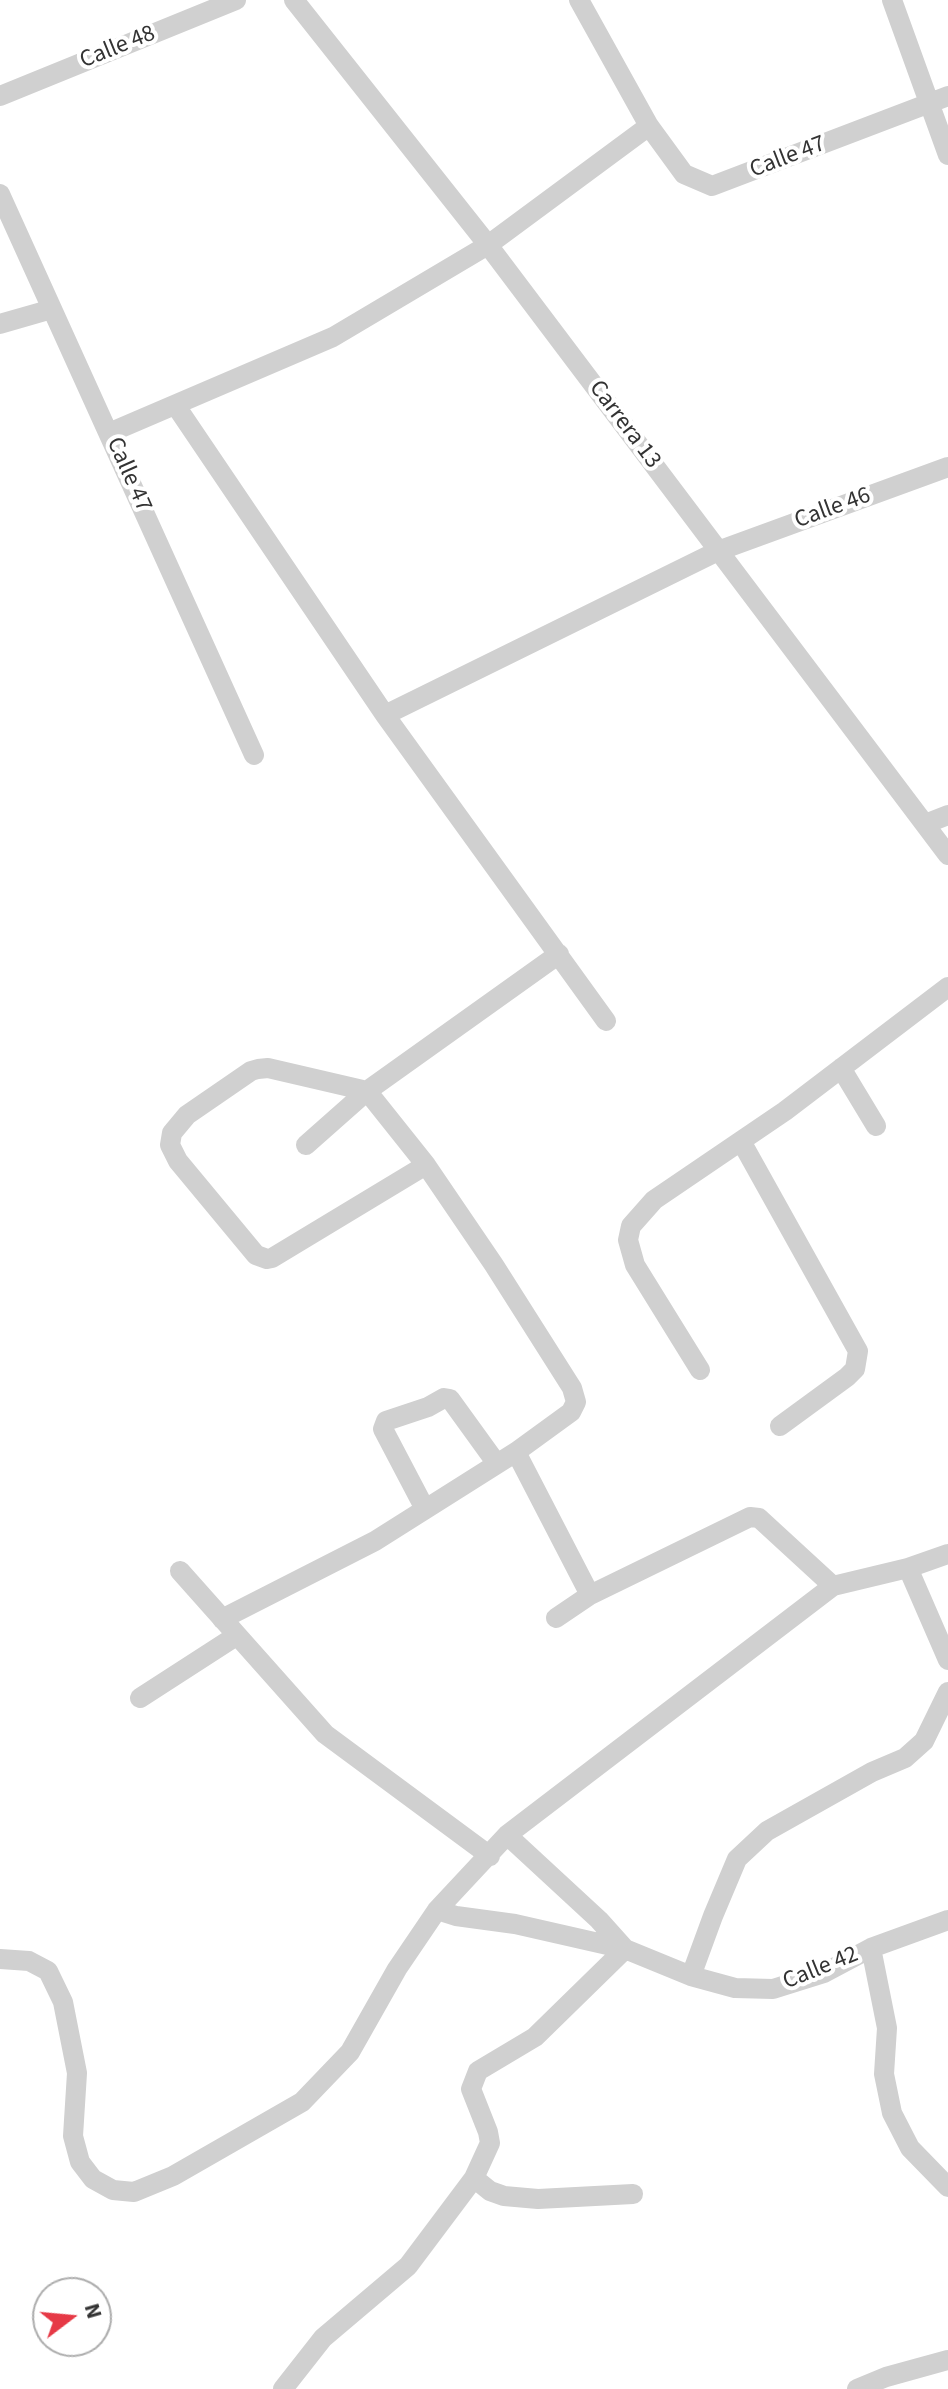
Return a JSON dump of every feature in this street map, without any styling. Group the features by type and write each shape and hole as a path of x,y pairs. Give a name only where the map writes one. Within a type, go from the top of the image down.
{"street":[{"name":"Calle 48","path":"0,96 236,0"},
{"name":"Carrera 13","path":"294,0 488,245 948,855"},
{"name":"Calle 47","path":"579,0 649,126 684,174 712,186 939,100"},
{"path":"892,0 939,100 948,155"},
{"path":"109,433 333,337 488,245 649,126"},
{"name":"Calle 47","path":"0,194 254,755"},
{"path":"0,324 52,309"},
{"path":"176,406 385,715 606,1021"},
{"name":"Calle 46","path":"385,715 718,551 948,467"},
{"path":"925,824 948,815"},
{"path":"306,1145 367,1091 559,954"},
{"path":"700,1370 635,1265 628,1232 637,1217 654,1200 741,1141 948,987"},
{"path":"222,1619 375,1541 516,1452 571,1412 576,1402 494,1265 426,1165 367,1091 268,1068 258,1069 187,1115 172,1133 170,1145 178,1161 252,1250 267,1259 426,1165"},
{"path":"841,1068 876,1126"},
{"path":"741,1141 858,1351 855,1369 847,1377 780,1426"},
{"path":"425,1509 383,1429 386,1421 428,1407 444,1398 450,1399 497,1464"},
{"path":"516,1452 590,1595"},
{"path":"556,1618 590,1595 744,1519 755,1517 833,1586"},
{"path":"0,1959 29,1961 48,1971 63,2002 77,2073 73,2136 80,2162 93,2179 113,2190 134,2192 173,2176 302,2102 350,2052 397,1969 437,1910 507,1835 833,1586 908,1568 948,1554"},
{"path":"908,1568 948,1660"},
{"path":"180,1571 325,1734 490,1856"},
{"path":"140,1698 236,1636"},
{"path":"691,1976 737,1859 767,1831 872,1772 905,1758 924,1741 948,1692"},
{"path":"283,2389 323,2338 408,2266 474,2178 490,2143 471,2089 478,2071 535,2037 625,1949 599,1920 507,1835"},
{"name":"Calle 42","path":"437,1910 625,1949 691,1976 735,1988 773,1989 824,1973 871,1948 948,1920"},
{"path":"871,1948 887,2028 884,2074 892,2113 910,2148 948,2187"},
{"path":"474,2178 490,2191 504,2196 538,2199 633,2194"},
{"path":"857,2389 886,2377 948,2360"}]}
